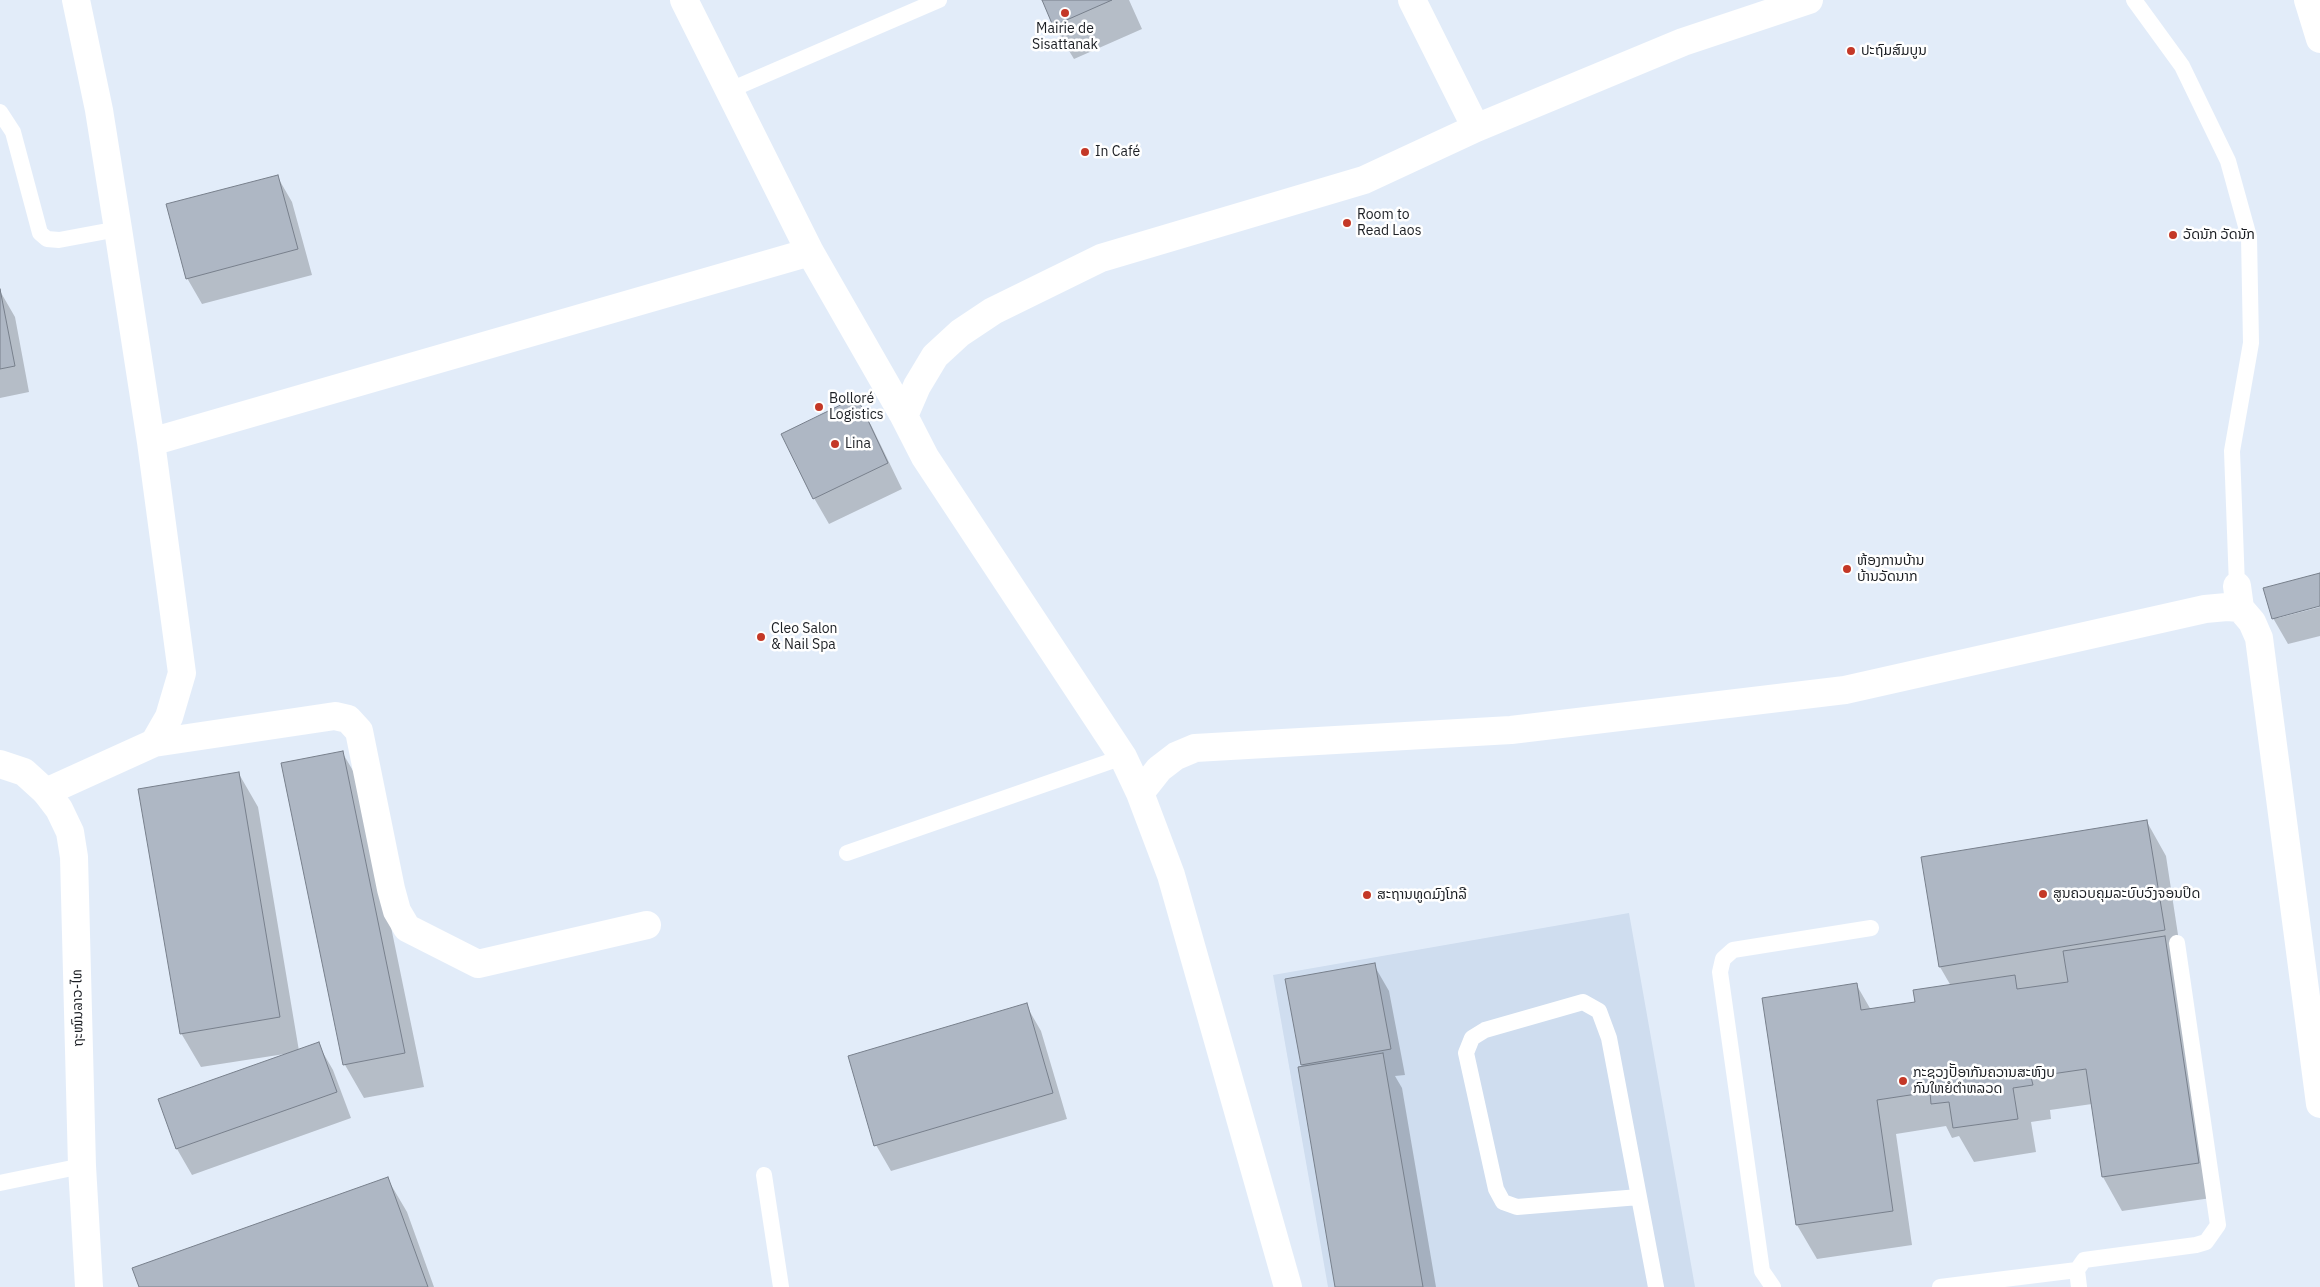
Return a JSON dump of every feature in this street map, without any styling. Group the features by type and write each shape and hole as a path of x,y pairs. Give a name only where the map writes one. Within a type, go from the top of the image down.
{"street":[{"path":"76,0 99,110 118,230 151,442 182,673 168,717 154,743"},
{"path":"684,0 810,252 904,416 925,457 1123,757 1140,793 1171,875 1288,1287"},
{"path":"1412,0 1476,128"},
{"path":"904,416 917,386 935,356 960,333 993,310 1102,258 1364,180 1476,128 1682,42 1810,0"},
{"path":"2308,0 2320,39"},
{"path":"151,442 810,252"},
{"path":"1140,793 1159,769 1176,756 1195,748 1511,730 1845,690 2205,609 2227,606 2239,597 2259,638 2320,1104"},
{"path":"46,792 154,743 335,716 348,719 359,731 391,889 397,912 407,928 478,964 647,925"},
{"name":"ຖະໜົນລາວ-ໄທ","path":"0,764 24,772 46,792 59,808 70,832 74,857 82,1166 89,1287"}],"lane":[{"path":"730,90 939,0"},
{"path":"2134,0 2182,66 2228,162 2249,237 2251,343 2232,451 2239,597"},
{"path":"0,112 13,132 40,233 47,239 60,240 118,230"},
{"path":"847,853 1123,757"},
{"path":"1773,1287 1762,1272 1720,972 1724,959 1733,950 1871,928"},
{"path":"2079,1287 2077,1270 2084,1260 2206,1242 2218,1225 2177,943"},
{"path":"1639,1197 1517,1207 1503,1202 1496,1189 1466,1054 1472,1038 1485,1030 1583,1002 1599,1011 1609,1038 1656,1287"},
{"path":"0,1183 82,1166"},
{"path":"764,1175 781,1287"},
{"path":"1940,1287 2077,1270"}],"shaded area":[{"path":"1629,913 1695,1287 1328,1287 1273,975"}],"building":[{"name":"Mairie de Sisattanak","path":"1042,0 1112,0 1053,26"},
{"path":"278,175 298,249 186,279 166,204"},
{"path":"0,289 15,366 0,369"},
{"path":"857,397 888,463 813,499 781,434"},
{"path":"2320,573 2320,606 2272,619 2263,588"},
{"path":"343,751 405,1053 343,1065 281,763"},
{"path":"239,772 280,1017 180,1034 138,789"},
{"name":"ສູນຄວບຄຸມລະບົບວົງຈອນປິດ","path":"2147,820 2165,930 1939,967 1921,857"},
{"name":"ກະຊວງປັັອາກັນຄວານສະຫົງບ ກົນໃຫຍໍຕຳຫລວດ","path":"2165,936 2199,1163 2102,1177 2086,1069 2031,1077 2033,1085 2013,1088 2018,1119 1953,1128 1949,1102 1931,1104 1930,1092 1877,1100 1893,1211 1796,1225 1762,998 1857,983 1861,1010 1915,1002 1913,990 2015,975 2017,989 2068,982 2063,951"},
{"path":"1375,963 1391,1049 1301,1065 1285,979"},
{"path":"1027,1003 1053,1093 874,1146 848,1056"},
{"path":"319,1042 337,1092 176,1149 158,1099"},
{"path":"1383,1053 1423,1287 1335,1287 1298,1067"},
{"path":"388,1177 428,1287 139,1287 132,1268"}],"place":[{"name":"Mairie de Sisattanak","path":"1065,13"},
{"name":"ປະຖົມສົມບູນ","path":"1851,51"},
{"name":"In Café","path":"1085,152"},
{"name":"Room to Read Laos","path":"1347,223"},
{"name":"ວັດນັກ ວັດນັກ","path":"2173,235"},
{"name":"Bolloré Logistics","path":"819,407"},
{"name":"Lina","path":"835,444"},
{"name":"ຫ້ອງການບ້ານ ບ້ານວັດນາກ","path":"1847,569"},
{"name":"Cleo Salon & Nail Spa","path":"761,637"},
{"name":"ສູນຄວບຄຸມລະບົບວົງຈອນປິດ","path":"2043,894"},
{"name":"ສະຖານທູດມົງໂກລີ","path":"1367,895"},
{"name":"ກະຊວງປັັອາກັນຄວານສະຫົງບ ກົນໃຫຍໍຕຳຫລວດ","path":"1903,1081"}]}
